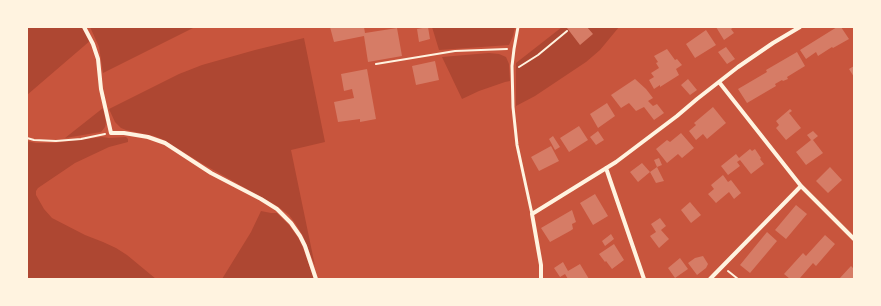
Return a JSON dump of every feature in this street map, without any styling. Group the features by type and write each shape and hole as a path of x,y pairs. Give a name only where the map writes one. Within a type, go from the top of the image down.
{"street":[{"path":"84,27 93,44 98,59 101,89 111,133 140,135 165,143 211,173 274,207 285,216 296,230 305,246 316,279"},
{"path":"541,279 541,265 532,214 616,162 719,82 800,27"},
{"path":"719,82 801,186 854,239"},
{"path":"606,168 644,279"},
{"path":"710,279 801,186"}],"lane":[{"path":"518,27 512,71 513,107 517,145 532,214"}],"path":[{"path":"512,71 538,55 567,31"},
{"path":"376,64 455,51 514,49"},
{"path":"27,138 34,140 56,141 73,140 111,133"},
{"path":"722,266 738,279"}],"shaded area":[{"path":"27,27 83,27 91,40 27,95"},
{"path":"90,27 195,27 103,73 99,47"},
{"path":"432,27 515,27 509,45 439,50"},
{"path":"562,27 619,27 600,50 586,62 535,96 516,106 516,63"},
{"path":"304,38 325,142 291,150 315,266 303,236 289,215 277,206 164,140 121,128 115,122 109,109 179,74 202,65"},
{"path":"489,53 499,54 506,57 509,64 510,81 479,91 462,99 442,57"},
{"path":"103,108 106,122 105,127 101,132 65,138"},
{"path":"102,137 126,137 128,142 109,147 75,163 38,188 36,195 44,209 52,218 85,235 116,248 127,255 156,279 27,279 27,141 36,143 54,143"},
{"path":"261,211 277,213 289,225 299,239 314,279 222,279 251,232"}],"building":[{"path":"330,27 364,27 365,33 397,28 402,56 368,62 364,36 334,42"},
{"path":"428,27 430,39 419,42 417,29"},
{"path":"587,27 593,34 580,45 567,28"},
{"path":"716,27 734,27 731,29 734,33 724,40"},
{"path":"837,27 841,27 849,39 818,56 816,52 806,59 800,50"},
{"path":"706,30 716,45 695,58 686,44"},
{"path":"726,47 735,59 727,64 718,52"},
{"path":"667,49 675,60 677,59 682,65 676,69 679,75 654,89 649,80 654,77 651,73 659,68 656,63 658,62 654,56"},
{"path":"797,52 805,66 787,77 788,79 782,80 775,84 776,86 747,103 738,89 767,72 766,70"},
{"path":"435,61 439,80 416,85 412,66"},
{"path":"854,66 854,77 849,69"},
{"path":"367,69 376,119 360,122 360,119 338,122 334,102 354,98 352,89 344,91 341,74"},
{"path":"635,79 653,98 648,101 653,106 657,104 664,113 654,120 644,107 636,111 629,103 621,108 611,95"},
{"path":"688,79 697,90 690,95 681,85"},
{"path":"607,103 615,116 598,128 590,114"},
{"path":"713,107 726,123 707,139 703,134 696,140 689,131 696,125 694,123"},
{"path":"790,109 792,111 789,113 801,128 786,140 776,128 779,125 776,121"},
{"path":"579,126 588,140 569,152 560,138"},
{"path":"598,131 604,140 596,145 590,137"},
{"path":"813,131 818,136 813,140 823,153 806,165 796,152 811,140 807,135"},
{"path":"681,133 694,148 682,158 678,154 667,163 656,149 667,140 670,142"},
{"path":"553,136 560,147 555,150 549,139"},
{"path":"551,146 559,161 539,171 531,157"},
{"path":"750,149 752,151 755,149 764,164 751,174 740,160 737,162 740,166 728,175 721,166 736,154 739,158"},
{"path":"659,158 662,165 657,167 654,160"},
{"path":"642,163 650,172 638,182 630,172"},
{"path":"657,167 664,181 656,183 650,172"},
{"path":"830,167 842,180 828,193 816,181"},
{"path":"723,175 728,182 731,180 741,193 734,199 729,192 716,203 708,194 714,189 711,185"},
{"path":"595,194 608,216 593,225 580,203"},
{"path":"690,202 701,215 691,223 681,210"},
{"path":"796,205 807,214 786,239 775,230"},
{"path":"572,210 576,222 572,224 573,229 550,242 541,228"},
{"path":"660,218 666,226 661,230 669,239 659,248 650,236 656,232 651,224"},
{"path":"767,232 777,241 750,273 740,265"},
{"path":"611,234 614,239 605,246 602,241"},
{"path":"825,235 835,244 816,266 813,263 800,278 801,279 790,279 784,274 803,253 806,256"},
{"path":"614,244 624,260 612,269 599,254"},
{"path":"703,256 708,264 706,268 697,275 688,263 695,258"},
{"path":"680,258 688,269 675,278 668,268"},
{"path":"563,262 568,271 580,264 589,279 568,279 565,274 560,277 554,268"},
{"path":"851,266 854,269 854,279 839,279"}]}
